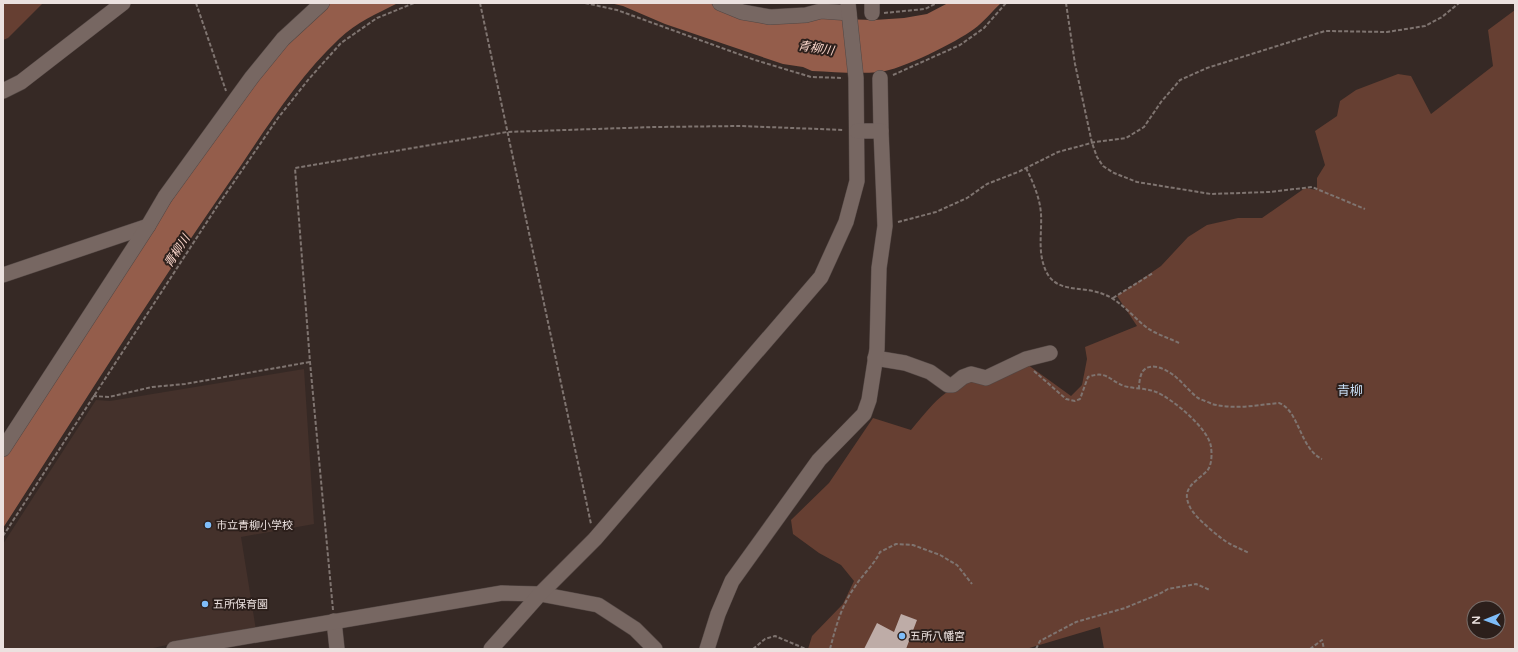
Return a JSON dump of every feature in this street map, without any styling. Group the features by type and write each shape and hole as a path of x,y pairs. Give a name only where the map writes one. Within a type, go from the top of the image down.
{"street":[{"path":"3,91 21,82 123,3"},
{"path":"3,449 148,226 165,197 252,77 283,39 322,3"},
{"path":"491,649 540,594 595,539 821,277 846,222 857,181 858,131 856,73 849,13 821,11 806,15 770,17 742,12 720,3"},
{"path":"707,649 718,614 732,581 819,460 864,414 870,400 876,358 879,268 885,226 880,78"},
{"path":"858,131 881,131"},
{"path":"3,275 148,226"},
{"path":"876,358 905,363 930,372 948,385 953,385 963,377 971,374 986,378 1023,361 1050,353"},
{"path":"174,649 502,594 540,594 598,605 635,629 655,649"},
{"path":"334,621 337,649"}],"path":[{"path":"196,3 231,106"},
{"path":"3,536 249,159 308,80 341,43 377,18 414,3"},
{"path":"480,3 595,539"},
{"path":"585,3 617,10 755,60 811,77 828,78 856,73"},
{"path":"872,8 925,9 937,3"},
{"path":"880,78 888,77 960,45 984,28 1006,3"},
{"path":"1066,3 1075,64 1092,143 1097,157 1103,166 1114,173 1137,182 1211,194 1269,192 1312,187 1364,209"},
{"path":"885,226 936,212 968,198 987,184 1026,168 1058,152 1092,143 1126,138 1144,128 1161,102 1180,80 1207,68 1325,31 1386,32 1426,26 1442,17 1459,3"},
{"path":"334,621 310,362 295,168 507,132 654,127 740,126 858,131"},
{"path":"1026,168 1034,183 1041,213 1041,253 1044,266 1056,284 1066,288 1102,293 1113,298 1148,328 1180,342"},
{"path":"1113,298 1153,273"},
{"path":"1023,361 1066,399 1075,401 1080,399 1088,377 1095,374 1105,374 1119,384 1133,389 1143,388 1157,392 1188,414 1206,436 1211,446 1211,462 1208,470 1198,477 1188,488 1187,499 1190,508 1196,517 1228,543 1249,553"},
{"path":"93,396 109,398 152,388 185,384 310,362"},
{"path":"1139,389 1143,371 1149,367 1158,367 1178,378 1200,399 1213,404 1235,408 1279,403 1283,404 1293,417 1309,449 1315,456 1322,459"},
{"path":"830,649 840,614 854,588 880,552 896,544 913,545 940,555 957,565 972,584"},
{"path":"1036,649 1040,641 1076,622 1125,608 1168,589 1196,584 1210,590"},
{"path":"753,649 765,639 775,636 806,649"},
{"path":"1310,649 1322,640 1324,649"}],"shaded area":[{"path":"3,3 43,3 8,38 3,40"},
{"path":"1515,10 1515,649 1104,649 1100,627 1026,649 808,649 812,636 843,604 854,581 841,565 819,553 793,534 791,520 829,483 873,418 911,430 937,400 956,386 984,374 1024,362 1071,396 1082,385 1087,359 1085,347 1137,326 1117,296 1161,266 1188,237 1207,225 1238,218 1262,218 1305,188 1317,190 1317,178 1325,165 1315,131 1337,116 1340,101 1356,90 1398,74 1411,76 1431,114 1493,66 1488,30"},
{"path":"304,369 314,524 241,537 256,630 189,640 149,649 3,649 3,544 96,400 110,401"}],"water":[{"name":"青柳川","path":"330,3 398,3 367,19 346,33 323,55 292,92 167,274 3,528 3,458 74,347 207,148 253,86 290,41"},
{"name":"青柳川","path":"610,3 709,3 739,16 874,20 904,18 927,14 948,3 1001,3 974,29 942,48 914,61 880,72 846,73 812,71 803,67 783,64 665,24 623,6"}],"building":[{"path":"901,614 917,620 906,649 864,649 877,623 894,632"}],"place":[{"name":"市立青柳小学校","path":"208,525"},
{"name":"五所保育園","path":"205,604"},
{"name":"五所八幡宮","path":"902,636"}],"district":[{"name":"青柳","path":"1350,390"}]}
